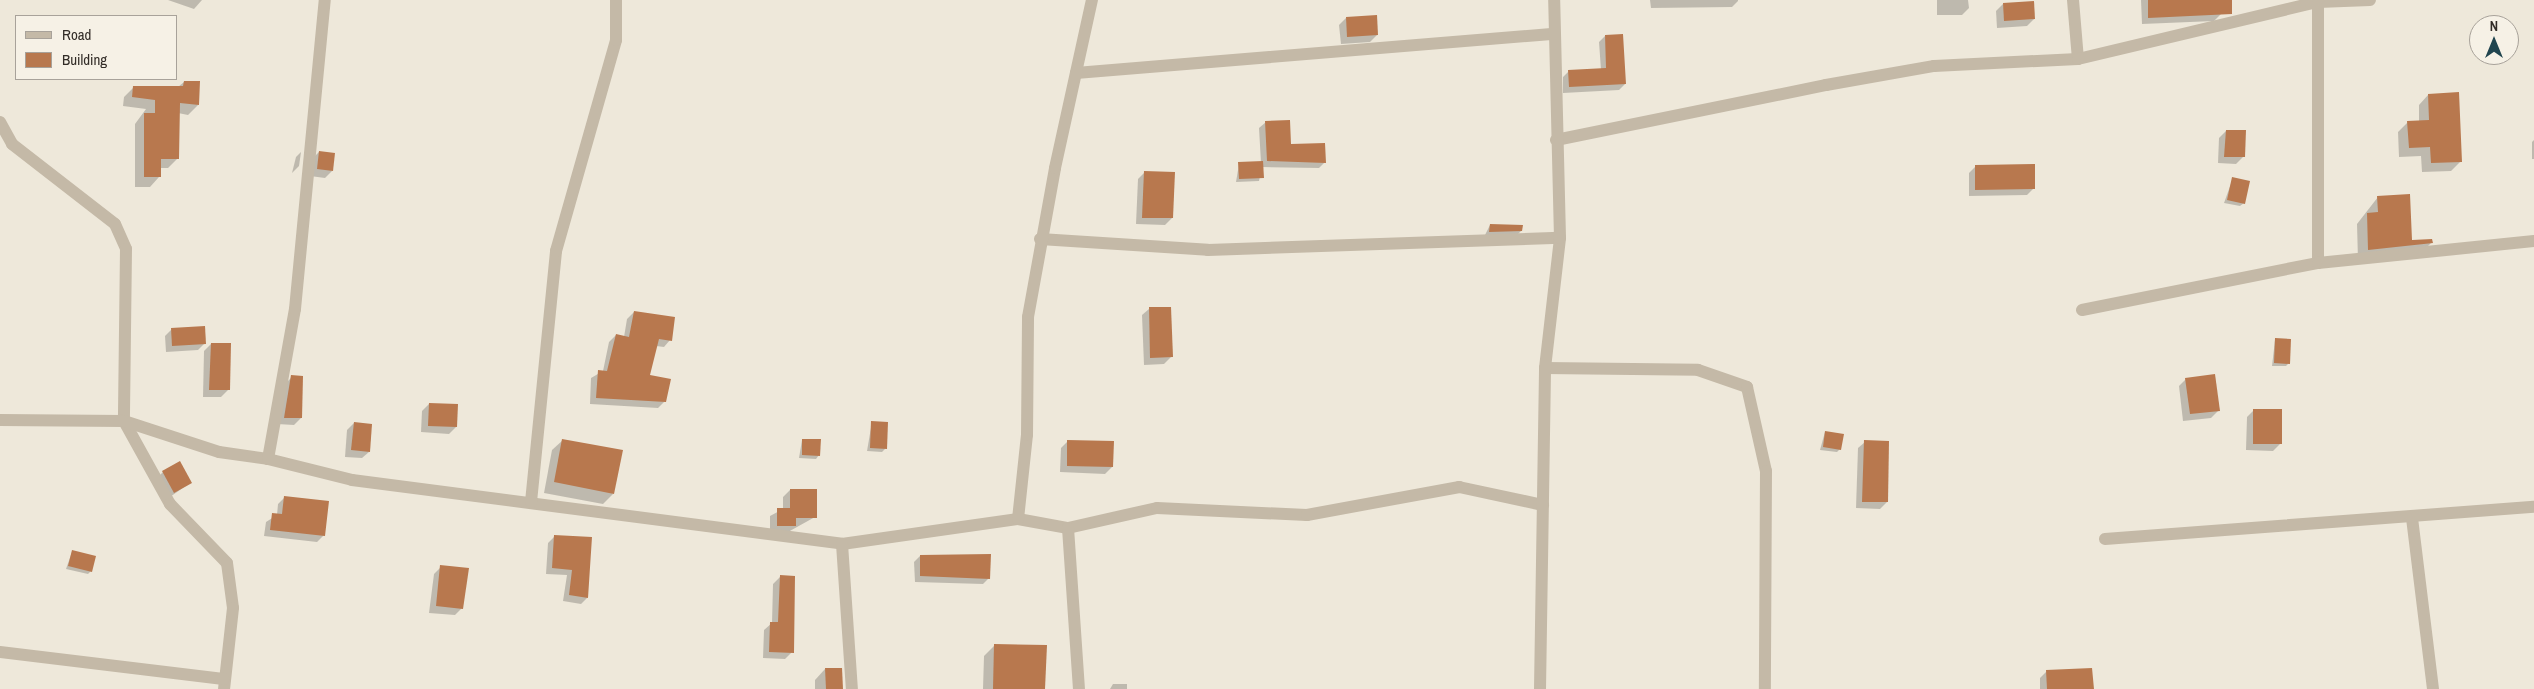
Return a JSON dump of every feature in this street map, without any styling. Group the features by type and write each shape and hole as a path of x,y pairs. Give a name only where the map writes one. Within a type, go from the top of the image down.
{"street":[{"path":"268,459 295,309 325,0"},
{"path":"530,502 556,251 616,40 616,0"},
{"path":"1018,519 1027,435 1028,317 1040,239 1092,0"},
{"path":"1540,689 1545,368 1560,238 1556,140 1554,0"},
{"path":"2073,0 2078,59"},
{"path":"1556,140 1934,66 2078,59 2318,1 2370,0"},
{"path":"2318,1 2318,263"},
{"path":"1076,73 1554,34"},
{"path":"0,122 12,144 114,224 126,249 124,422 170,504 227,563 233,608 223,684 0,652"},
{"path":"1040,239 1208,250 1560,238"},
{"path":"2082,310 2318,263 2534,241"},
{"path":"1545,368 1698,370 1748,387 1766,471 1765,689"},
{"path":"0,420 124,422 219,452 268,459 352,480 842,544 1018,519 1068,528 1157,508 1308,515 1459,487 1543,505"},
{"path":"2105,540 2412,518 2534,507"},
{"path":"2412,518 2433,689"},
{"path":"1068,528 1079,689"},
{"path":"842,544 852,689"}],"building":[{"path":"2148,0 2232,0 2232,14 2148,18"},
{"path":"2034,1 2035,19 2004,21 2003,3"},
{"path":"1377,15 1378,35 1347,37 1346,17"},
{"path":"1623,34 1626,84 1569,87 1568,70 1606,68 1605,35"},
{"path":"184,81 200,81 199,105 180,103 179,159 161,159 161,177 144,177 144,113 155,113 155,100 132,97 133,86 183,86"},
{"path":"2459,92 2462,162 2431,163 2430,147 2409,148 2407,121 2429,120 2428,94"},
{"path":"1290,120 1291,144 1325,143 1326,163 1267,161 1265,121"},
{"path":"2226,130 2246,130 2245,157 2224,157"},
{"path":"319,151 335,153 333,171 317,169"},
{"path":"1263,161 1264,178 1239,179 1238,162"},
{"path":"2035,164 2035,189 1975,190 1975,165"},
{"path":"1144,171 1175,172 1173,218 1142,218"},
{"path":"2232,177 2250,181 2245,204 2227,200"},
{"path":"2410,194 2412,240 2432,239 2433,243 2368,250 2367,213 2378,212 2377,196"},
{"path":"1490,224 1523,225 1522,231 1489,232"},
{"path":"1149,307 1171,307 1173,357 1150,358"},
{"path":"634,311 675,317 672,341 659,339 650,375 671,379 666,402 596,398 598,370 607,371 616,334 629,337"},
{"path":"205,326 206,344 172,346 171,328"},
{"path":"2275,338 2291,339 2290,364 2274,363"},
{"path":"211,343 231,343 230,390 209,390"},
{"path":"2215,374 2220,411 2190,414 2185,378"},
{"path":"291,375 303,376 302,418 284,418"},
{"path":"429,403 458,404 457,427 428,426"},
{"path":"2253,409 2282,409 2282,444 2253,444"},
{"path":"871,421 888,422 887,449 870,448"},
{"path":"354,422 372,424 370,452 351,450"},
{"path":"1825,431 1844,434 1841,450 1823,447"},
{"path":"562,439 623,450 614,494 554,482"},
{"path":"802,439 821,439 820,456 802,455"},
{"path":"1067,440 1114,441 1113,467 1067,466"},
{"path":"1864,440 1889,441 1888,502 1862,502"},
{"path":"180,461 192,483 174,493 162,471"},
{"path":"790,489 817,489 817,518 796,518 796,526 777,526 777,508 790,508"},
{"path":"284,496 329,501 325,536 270,530 272,513 282,514"},
{"path":"554,535 592,537 588,598 569,595 572,570 552,568"},
{"path":"72,550 96,556 92,572 68,566"},
{"path":"991,554 990,579 920,576 920,555"},
{"path":"440,565 469,568 463,609 436,606"},
{"path":"780,575 795,576 794,653 769,652 770,622 778,622"},
{"path":"994,644 1047,645 1045,689 993,689"},
{"path":"825,668 842,668 843,689 826,689"},
{"path":"2092,668 2094,689 2047,689 2046,670"}]}
